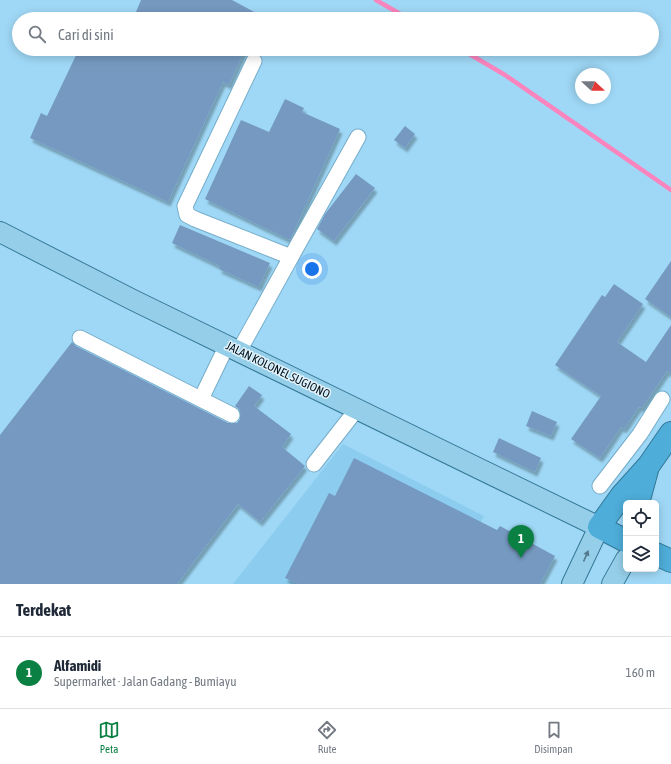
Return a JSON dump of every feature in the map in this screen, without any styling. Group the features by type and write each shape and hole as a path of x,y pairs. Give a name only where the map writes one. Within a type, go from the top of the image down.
{"highway":[{"path":"639,500 660,449"},
{"path":"623,539 599,527 622,495 660,449"}],"main road":[{"name":"JALAN KOLONEL SUGIONO","path":"0,232 599,527"},
{"path":"572,584 599,527"},
{"path":"612,584 623,564"}],"lane":[{"path":"254,61 185,206 187,215 195,219 291,257"},
{"path":"201,399 291,257 358,137"},
{"path":"80,338 232,415"},
{"path":"600,486 640,434 662,398"},
{"path":"314,464 357,409"},
{"path":"640,434 660,449"}],"shaded area":[{"path":"343,444 484,516 462,560 510,584 233,584"}],"building":[{"path":"141,0 232,0 254,12 136,12"},
{"path":"76,56 242,56 229,85 223,82 168,202 30,138 41,113 47,116"},
{"path":"285,99 304,108 302,112 340,129 290,240 205,199 241,120 269,132"},
{"path":"405,126 415,134 405,148 394,140"},
{"path":"356,174 375,188 334,241 317,229 325,214"},
{"path":"180,225 270,263 259,287 219,269 220,266 172,243"},
{"path":"671,261 671,317 645,299"},
{"path":"614,284 643,304 617,342 646,362 671,325 671,374 667,371 642,408 639,407 624,429 621,427 600,458 571,439 601,396 555,365 602,295 605,297"},
{"path":"72,342 76,346 228,423 237,423 240,419 240,410 235,406 249,386 262,395 254,406 291,434 282,447 305,466 260,522 238,504 177,584 0,584 0,435"},
{"path":"532,411 557,422 551,436 526,426"},
{"path":"499,438 541,458 535,472 493,452"},
{"path":"354,458 497,530 500,526 555,556 540,584 298,584 285,578 329,493 335,496"}],"waterway":[{"path":"376,0 397,12"},
{"path":"473,56 505,75 671,190"}],"place":[{"name":"Alfamidi","path":"521,558"}]}
